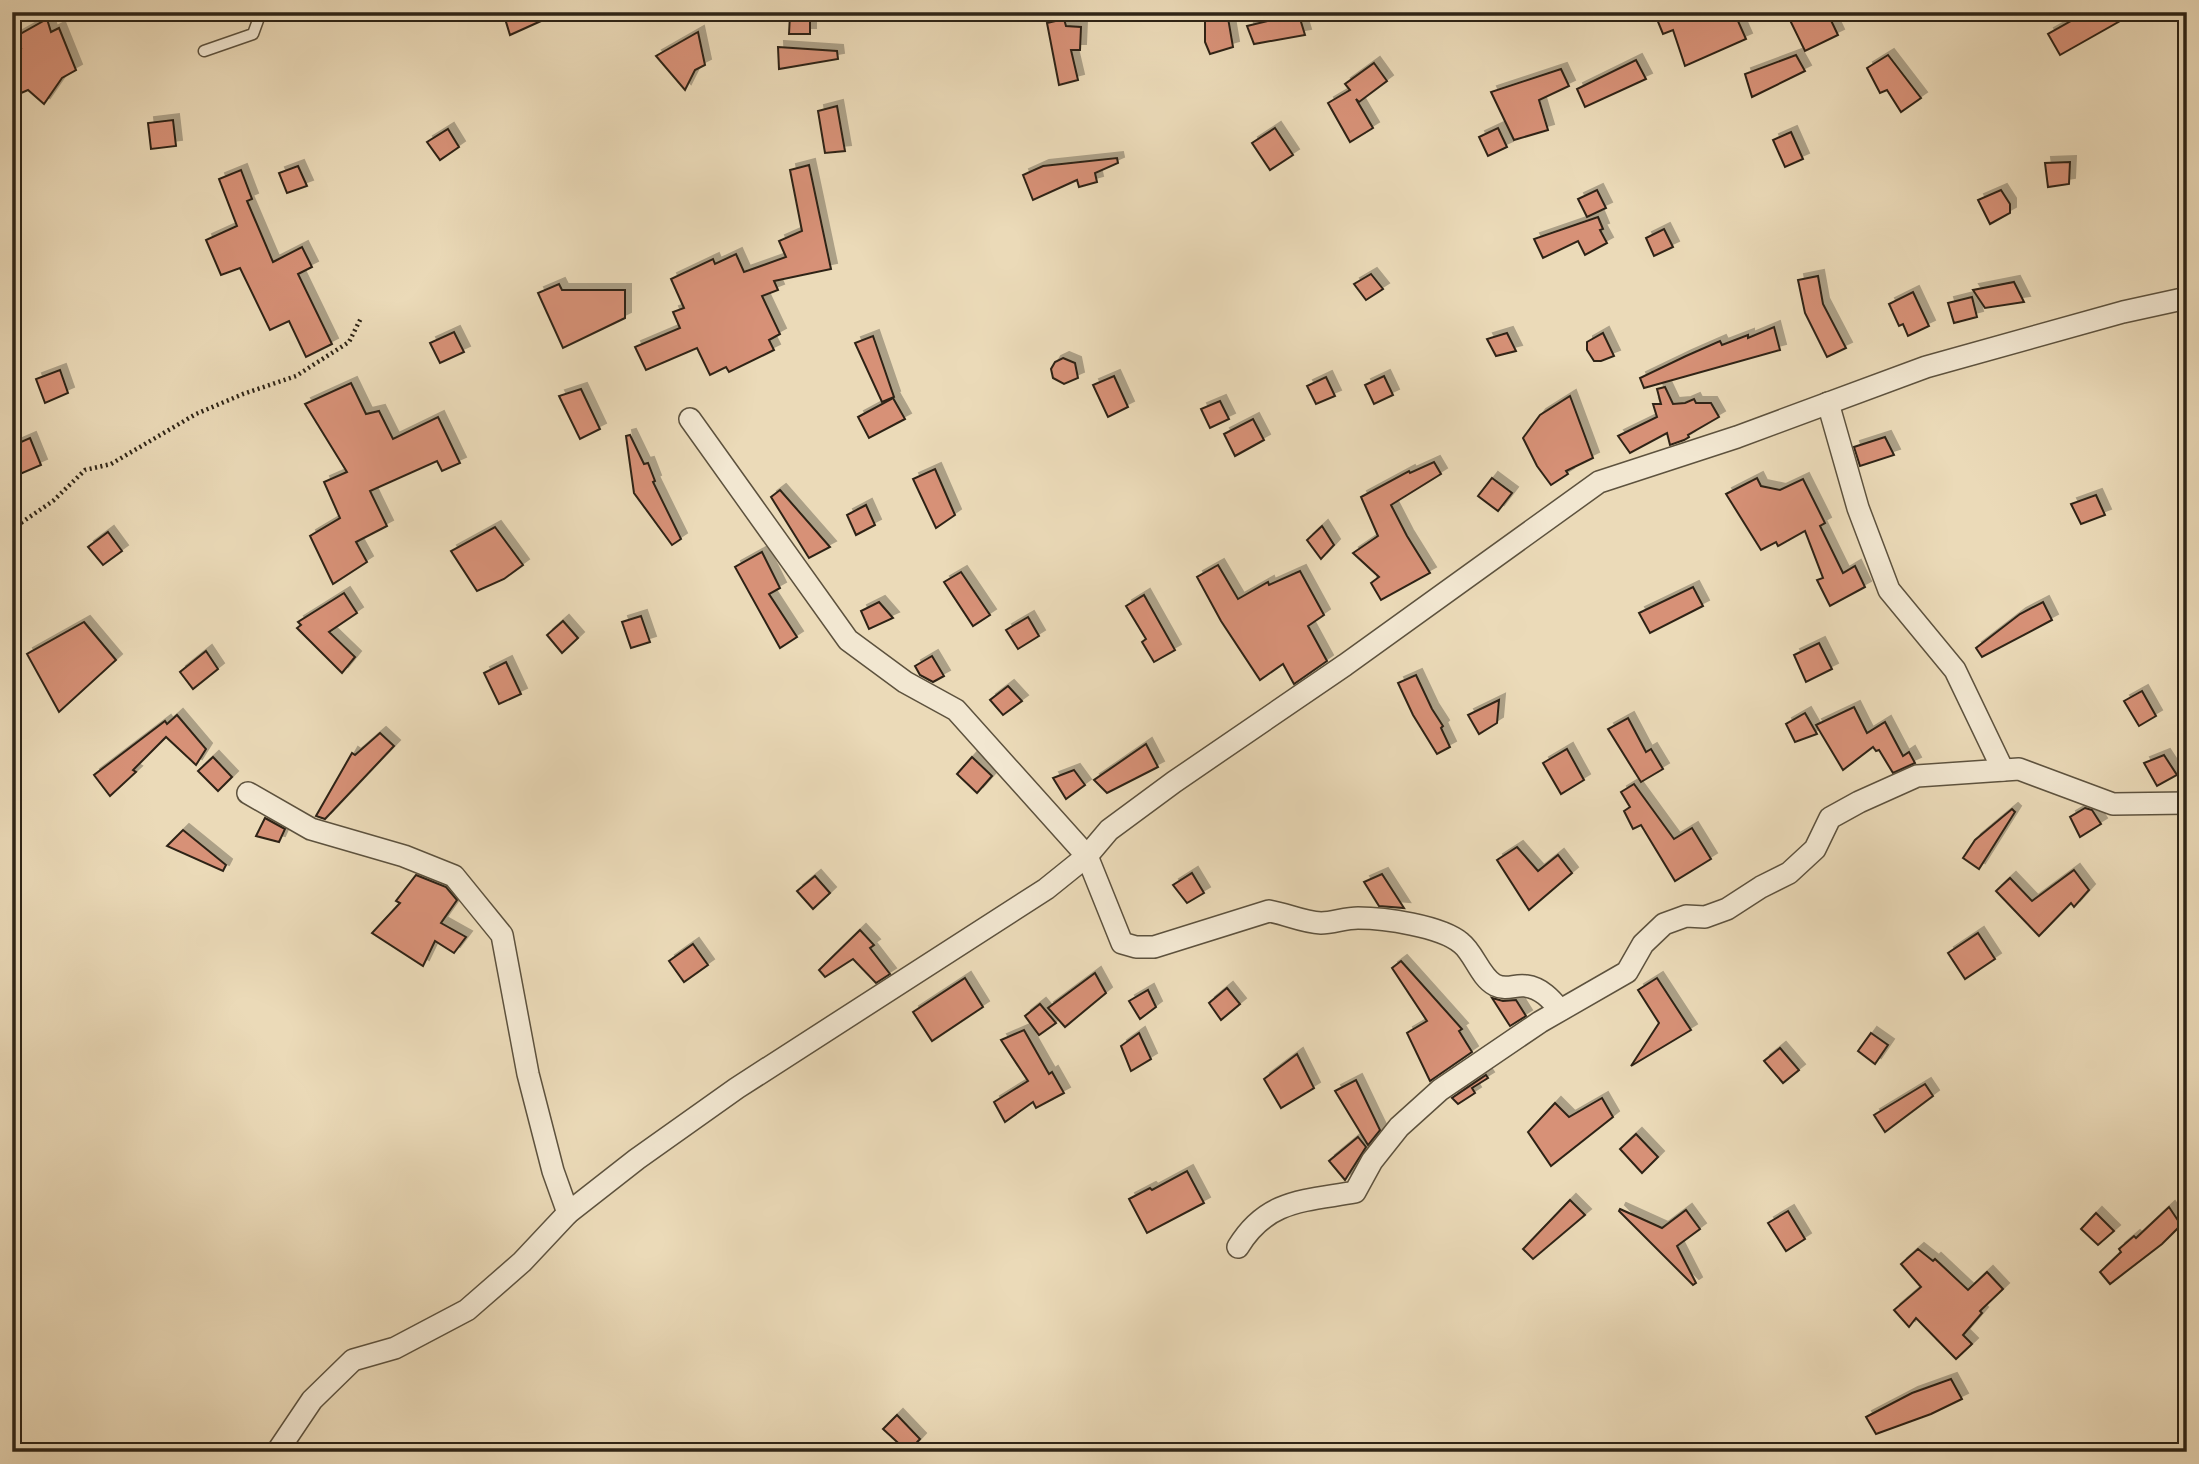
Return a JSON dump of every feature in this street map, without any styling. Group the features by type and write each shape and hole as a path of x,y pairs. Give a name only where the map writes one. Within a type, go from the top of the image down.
{"street":[{"path":"276,1452 312,1399 353,1360 395,1348 467,1310 522,1262 568,1213 637,1159 737,1088 1046,889 1087,856 1109,830 1163,790 1345,665 1599,482 1737,437 1926,367 2123,312 2187,298"},
{"path":"1828,403 1858,508 1889,590 1955,670 2003,770"},
{"path":"690,419 848,640 905,682 956,709 1087,856 1122,943 1136,947 1154,947 1269,911 1301,921 1324,923 1356,918 1413,924 1461,943 1493,984 1510,989 1525,985 1546,994 1560,1010"},
{"path":"1238,1247 1249,1228 1266,1214 1289,1205 1355,1192 1372,1161 1419,1108 1507,1042 1627,972 1643,944 1664,924 1686,916 1705,917 1727,909 1760,887 1789,873 1815,849 1830,818 1860,802 1917,776 2019,769 2113,804 2187,803"},
{"path":"248,793 311,829 404,856 454,876 502,935 528,1074 553,1171 568,1213"}],"lane":[{"path":"204,51 253,34 261,12"}],"path":[{"path":"12,528 53,501 85,470 111,464 197,414 243,394 296,376 349,342 362,318"}],"building":[{"path":"503,12 561,12 510,35"},
{"path":"1205,12 1227,12 1233,47 1210,54 1205,42"},
{"path":"1274,12 1298,12 1305,35 1254,44 1247,26 1276,19"},
{"path":"1654,12 1734,12 1746,39 1685,66 1673,30 1663,34"},
{"path":"1786,12 1827,12 1838,35 1805,51"},
{"path":"2087,12 2136,12 2060,55 2048,34"},
{"path":"790,15 810,15 810,34 789,34"},
{"path":"47,19 51,32 59,28 76,70 62,78 44,104 28,90 12,97 12,51 21,48 15,37"},
{"path":"1064,19 1066,26 1081,27 1080,50 1071,50 1078,80 1059,85 1047,23"},
{"path":"698,32 705,65 695,70 685,90 656,56"},
{"path":"778,47 837,51 838,59 779,69"},
{"path":"1796,55 1805,71 1752,97 1745,74"},
{"path":"1888,55 1921,98 1901,112 1887,90 1880,93 1867,68"},
{"path":"1636,60 1646,79 1585,107 1577,89"},
{"path":"1374,63 1387,81 1359,102 1356,99 1373,128 1350,142 1328,103 1350,90 1345,84"},
{"path":"1561,69 1569,86 1539,100 1548,130 1514,140 1491,92"},
{"path":"837,106 845,151 825,153 818,111"},
{"path":"173,120 176,146 151,149 148,123"},
{"path":"1275,128 1293,155 1270,170 1252,143"},
{"path":"1498,128 1507,147 1488,156 1479,137"},
{"path":"448,129 459,147 440,160 427,142"},
{"path":"1791,132 1803,159 1785,167 1773,140"},
{"path":"1117,158 1118,163 1095,173 1097,182 1079,187 1077,180 1033,200 1023,175 1043,166"},
{"path":"2070,162 2069,184 2048,187 2045,163"},
{"path":"809,165 831,269 774,281 778,290 762,296 780,334 769,340 774,350 729,372 726,367 710,375 697,348 646,370 635,347 680,328 673,312 684,308 671,279 713,259 715,264 736,254 744,272 786,257 779,241 802,231 790,170"},
{"path":"298,166 307,186 287,193 279,173"},
{"path":"241,170 252,199 247,201 273,262 302,247 312,267 298,274 332,344 306,357 289,321 270,330 240,268 221,275 206,240 237,226 219,179"},
{"path":"1597,190 1606,208 1587,217 1578,199"},
{"path":"2001,190 2010,204 2010,213 1990,224 1978,200"},
{"path":"1598,217 1603,229 1600,230 1607,243 1585,255 1578,241 1543,258 1534,239"},
{"path":"1664,229 1673,247 1654,256 1646,238"},
{"path":"1371,274 1383,289 1366,300 1354,284"},
{"path":"1818,276 1823,304 1846,348 1827,357 1805,313 1798,280"},
{"path":"2014,282 2024,302 1985,308 1973,290"},
{"path":"559,284 562,290 625,290 625,318 563,348 538,293"},
{"path":"1913,292 1929,326 1908,336 1903,324 1899,326 1889,304"},
{"path":"1972,297 1977,317 1954,323 1948,303"},
{"path":"1774,327 1780,350 1644,388 1640,378 1686,356 1720,341 1722,345"},
{"path":"454,332 464,352 440,363 430,343"},
{"path":"1507,333 1516,351 1496,356 1487,339"},
{"path":"1603,333 1614,356 1594,361 1587,350 1587,342"},
{"path":"873,336 894,397 882,402 855,343"},
{"path":"1063,358 1075,363 1078,378 1064,384 1053,378 1051,369 1055,362"},
{"path":"60,370 68,393 45,403 36,379"},
{"path":"1114,376 1128,407 1108,417 1093,385"},
{"path":"1384,376 1393,395 1374,404 1365,385"},
{"path":"1326,377 1335,396 1316,404 1307,386"},
{"path":"351,383 366,414 379,411 393,439 438,417 460,463 442,471 437,461 370,491 387,526 356,542 367,562 333,584 310,536 340,518 324,482 347,472 305,404"},
{"path":"1665,387 1673,404 1694,399 1696,403 1711,403 1719,417 1684,440 1670,445 1667,433 1630,453 1618,436 1657,417 1653,404 1661,404 1657,389"},
{"path":"581,389 600,429 580,439 559,396"},
{"path":"1570,396 1593,458 1566,471 1568,474 1551,485 1537,466 1523,438 1540,415"},
{"path":"893,398 905,419 869,438 858,417"},
{"path":"1220,401 1229,419 1210,428 1201,409"},
{"path":"1253,419 1264,440 1235,456 1224,434"},
{"path":"630,435 644,464 648,463 655,481 653,482 681,539 672,545 634,493 626,436"},
{"path":"1885,437 1894,455 1860,466 1854,447"},
{"path":"30,438 41,465 20,474 12,457 12,446"},
{"path":"1434,462 1441,474 1391,505 1430,573 1381,600 1371,583 1379,577 1353,553 1378,536 1361,497 1409,471 1410,473"},
{"path":"935,469 955,515 936,528 913,479"},
{"path":"1492,478 1512,493 1498,511 1478,496"},
{"path":"1757,478 1761,486 1780,490 1803,479 1825,523 1820,526 1843,573 1855,566 1865,587 1830,606 1817,580 1823,578 1805,531 1778,546 1776,542 1761,550 1726,494"},
{"path":"780,490 830,547 809,558 771,497"},
{"path":"2096,495 2105,515 2081,524 2071,504"},
{"path":"866,505 875,525 856,535 847,515"},
{"path":"1322,526 1334,545 1321,559 1307,540"},
{"path":"495,527 523,565 504,579 477,591 451,551"},
{"path":"108,532 122,551 103,565 88,547"},
{"path":"762,552 780,588 769,594 797,637 780,648 735,567"},
{"path":"1218,565 1238,599 1268,582 1269,585 1300,571 1324,615 1308,626 1327,661 1294,684 1283,664 1260,680 1221,621 1197,577"},
{"path":"961,572 990,615 973,626 944,582"},
{"path":"1693,587 1703,606 1650,633 1639,613"},
{"path":"344,593 357,613 329,632 355,657 342,673 297,628 301,625 298,622"},
{"path":"1144,595 1175,650 1154,662 1142,642 1146,639 1126,606"},
{"path":"879,602 893,618 869,629 861,611"},
{"path":"2043,602 2052,620 1982,657 1976,648 2020,614"},
{"path":"641,616 650,642 631,648 622,622"},
{"path":"1028,617 1039,636 1018,649 1006,630"},
{"path":"563,621 578,638 562,653 547,635"},
{"path":"84,622 116,660 59,712 27,654"},
{"path":"1819,643 1832,669 1806,682 1794,655"},
{"path":"206,651 218,669 193,689 180,672"},
{"path":"932,656 944,676 933,682 920,675 915,666"},
{"path":"506,662 521,694 499,704 484,673"},
{"path":"1416,675 1443,726 1441,728 1450,747 1437,754 1413,715 1398,683"},
{"path":"1008,686 1022,701 1003,715 990,700"},
{"path":"2142,691 2156,716 2139,726 2124,701"},
{"path":"1499,700 1497,723 1479,734 1468,715"},
{"path":"1854,707 1867,733 1885,722 1903,756 1909,752 1915,763 1893,773 1879,750 1876,751 1873,747 1843,770 1816,725"},
{"path":"1805,713 1817,734 1795,742 1786,724"},
{"path":"177,715 206,749 196,765 166,737 133,770 136,772 110,796 94,775 165,721 167,724"},
{"path":"1628,718 1646,752 1651,749 1663,769 1641,782 1608,729"},
{"path":"380,733 394,746 325,819 316,816 352,753 355,755"},
{"path":"1146,744 1158,767 1107,793 1094,780"},
{"path":"1567,749 1584,780 1561,794 1543,763"},
{"path":"2164,755 2177,775 2157,786 2144,763"},
{"path":"213,757 232,777 218,791 198,771"},
{"path":"972,757 992,776 977,793 957,774"},
{"path":"1074,770 1085,785 1066,799 1053,778"},
{"path":"1634,784 1674,839 1692,828 1711,859 1675,881 1641,825 1633,829 1624,811 1630,807 1621,792"},
{"path":"2085,808 2092,810 2101,824 2080,837 2070,817"},
{"path":"2012,809 2015,812 1979,869 1963,858 1975,840"},
{"path":"265,818 285,829 279,842 256,836"},
{"path":"183,830 226,865 223,871 167,846"},
{"path":"1517,847 1538,871 1558,855 1572,873 1529,910 1497,860"},
{"path":"2074,870 2089,890 2074,907 2071,903 2039,936 1996,891 2010,878 2032,901"},
{"path":"1192,873 1204,893 1187,903 1173,885"},
{"path":"1382,874 1404,908 1379,906 1364,882"},
{"path":"416,875 446,887 457,900 441,923 466,937 454,953 435,941 423,966 372,933 400,903 396,901"},
{"path":"815,876 830,893 813,909 797,891"},
{"path":"860,930 874,945 870,948 890,974 876,983 853,959 825,977 819,970"},
{"path":"1978,933 1995,959 1965,979 1948,953"},
{"path":"693,944 708,965 684,982 669,961"},
{"path":"1401,961 1462,1029 1459,1031 1472,1052 1430,1081 1407,1033 1427,1021 1392,968"},
{"path":"1095,973 1106,993 1065,1027 1048,1008"},
{"path":"965,978 983,1007 932,1041 913,1012"},
{"path":"1657,978 1691,1030 1631,1066 1659,1023 1638,990"},
{"path":"1227,988 1240,1004 1221,1020 1209,1003"},
{"path":"1148,990 1156,1007 1140,1019 1129,1001"},
{"path":"1492,998 1516,1000 1526,1016 1510,1026"},
{"path":"1040,1004 1056,1023 1039,1035 1025,1016"},
{"path":"1024,1030 1049,1074 1052,1072 1064,1093 1036,1108 1033,1102 1005,1122 994,1102 1028,1081 1001,1040"},
{"path":"1139,1033 1151,1059 1131,1071 1121,1046"},
{"path":"1871,1033 1888,1045 1875,1064 1858,1051"},
{"path":"1780,1048 1799,1070 1783,1083 1764,1061"},
{"path":"1297,1054 1314,1088 1281,1108 1264,1079"},
{"path":"1486,1075 1488,1078 1472,1088 1475,1093 1458,1104 1452,1098"},
{"path":"1356,1080 1380,1130 1368,1145 1335,1091"},
{"path":"1925,1084 1933,1096 1885,1132 1874,1115"},
{"path":"1602,1098 1613,1117 1551,1166 1528,1132 1555,1103 1569,1117"},
{"path":"1636,1134 1658,1157 1642,1173 1620,1149"},
{"path":"1358,1137 1366,1147 1345,1180 1329,1161"},
{"path":"1187,1171 1204,1203 1147,1233 1129,1199"},
{"path":"1570,1200 1585,1215 1533,1259 1523,1249"},
{"path":"2169,1207 2181,1225 2162,1244 2110,1284 2100,1272 2121,1252 2119,1249 2134,1236 2136,1238"},
{"path":"1620,1209 1662,1228 1686,1210 1700,1229 1677,1246 1696,1283 1693,1285 1619,1211"},
{"path":"1788,1211 1805,1239 1786,1251 1768,1223"},
{"path":"2096,1213 2114,1231 2098,1245 2081,1229"},
{"path":"1918,1249 1933,1261 1935,1259 1968,1290 1987,1272 2003,1289 1980,1311 1982,1313 1963,1335 1972,1344 1956,1359 1916,1318 1909,1327 1894,1310 1921,1287 1901,1264"},
{"path":"1951,1379 1962,1399 1931,1414 1876,1434 1866,1417 1912,1393"},
{"path":"897,1415 920,1439 908,1452 883,1429"}]}
